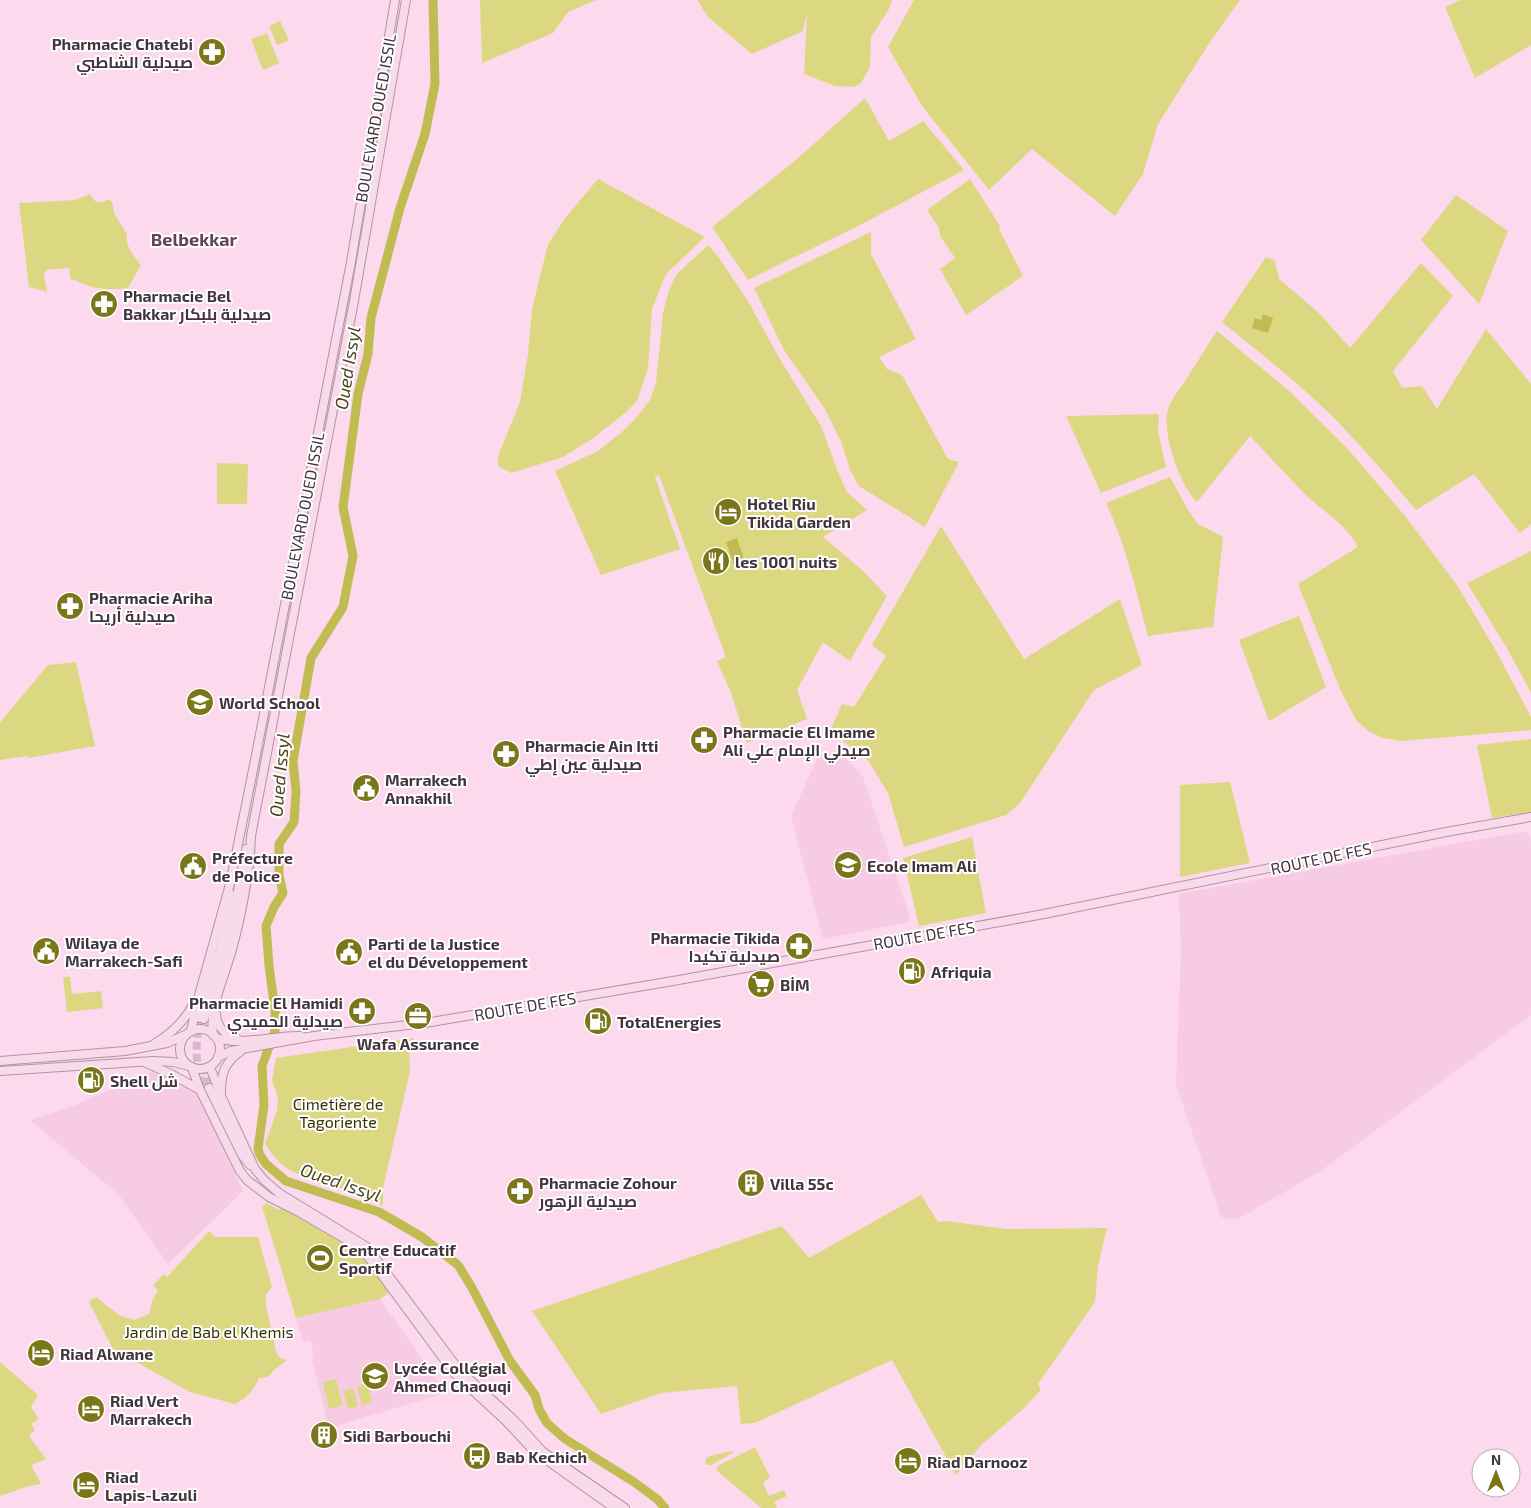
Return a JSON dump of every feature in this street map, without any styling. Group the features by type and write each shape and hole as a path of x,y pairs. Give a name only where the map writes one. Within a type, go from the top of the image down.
{"main road":[{"name":"BOULEVARD OUED ISSIL","path":"188,1033 230,884 282,625 351,262 395,0"},
{"name":"BOULEVARD OUED ISSIL","path":"215,1037 212,1020 234,943 248,868 251,836 356,292 406,0"},
{"name":"ROUTE DE FES","path":"218,1057 244,1044 425,1023 673,981 1112,901 1446,832 1531,817"},
{"name":"BOULEVARD OUED ISSIL","path":"230,884 230,898 223,932 202,1019 229,936 245,851 251,836"},
{"path":"147,1048 176,1029 189,1013 199,995"},
{"path":"215,1006 217,1021 221,1029 228,1036 244,1044 225,1066 221,1081 221,1096"},
{"path":"0,1061 147,1048 174,1041 188,1033 202,1030 215,1037 220,1047 218,1057 210,1066 200,1069 164,1061 143,1061 0,1071"},
{"path":"188,1033 181,1042 180,1051 183,1060 191,1067 242,1155 248,1164 255,1169"},
{"name":"ROUTE DE FES","path":"215,1037 244,1044"},
{"path":"143,1061 204,1089 243,1174 268,1197 352,1243 363,1251 455,1374 505,1420 534,1451 614,1508"},
{"path":"210,1066 221,1096 255,1169 264,1180 279,1193 367,1247 459,1370 514,1420 543,1452 624,1508"}],"shaded area":[{"path":"1263,314 1273,318 1268,333 1252,328 1255,318 1261,320"},
{"path":"737,538 746,565 735,569 726,542"},
{"name":"Ecole Imam Ali","path":"834,752 849,761 863,777 909,914 909,922 823,939 791,816 819,755"},
{"path":"1526,831 1531,841 1531,1015 1322,1170 1236,1220 1221,1217 1176,1084 1181,950 1179,894"},
{"path":"155,1070 195,1090 243,1191 168,1264 119,1195 30,1120 73,1106"},
{"name":"Lycée Collégial Ahmed Chaouqi","path":"380,1299 446,1393 329,1428 312,1359 314,1355 310,1341 303,1342 296,1318"}],"green space":[{"path":"480,0 596,0 568,12 553,33 482,63"},
{"path":"697,0 892,0 889,9 871,37 870,67 861,83 854,87 835,86 804,74 807,12 803,31 752,54 708,17"},
{"path":"914,0 1240,0 1210,42 1158,124 1143,174 1115,216 1032,149 989,190 922,106 888,47"},
{"path":"1461,0 1531,0 1531,45 1475,78 1445,7"},
{"path":"280,21 289,40 277,45 269,26"},
{"path":"267,33 279,63 263,70 251,39"},
{"path":"865,98 889,141 923,121 964,170 860,225 748,280 712,227 796,160"},
{"path":"598,179 705,237 666,274 652,309 648,368 637,401 592,439 563,457 511,473 498,466 498,456 520,402 528,354 532,309 548,244 566,217"},
{"path":"970,179 1000,226 999,229 1023,276 966,315 940,269 955,258 940,236 939,228 927,210"},
{"path":"90,194 96,202 104,202 108,199 112,202 114,213 127,234 130,250 141,265 128,288 101,288 80,283 74,279 71,281 69,268 46,270 44,275 47,292 29,287 19,203 75,200"},
{"path":"1456,195 1508,231 1479,304 1421,240"},
{"path":"871,232 871,254 916,339 879,357 887,369 902,375 948,459 959,462 925,527 859,486 850,470 842,444 825,409 784,350 754,288"},
{"path":"708,245 748,301 778,356 821,426 847,492 867,510 823,537 861,569 887,596 850,661 824,643 822,644 797,690 807,719 747,743 731,693 717,661 726,657 659,475 655,477 680,549 601,575 555,471 598,451 623,431 650,400 656,383 663,313 668,293 676,275"},
{"path":"1266,257 1275,261 1279,279 1320,314 1350,348 1421,263 1453,296 1393,371 1402,388 1422,386 1437,409 1486,329 1531,384 1531,524 1520,533 1474,474 1416,510 1366,452 1322,406 1222,322"},
{"path":"1217,331 1288,390 1347,448 1405,516 1457,585 1496,651 1531,717 1531,730 1402,741 1383,738 1370,732 1356,720 1340,689 1298,584 1358,547 1353,539 1336,520 1309,498 1250,436 1197,502 1184,484 1179,472 1167,431 1168,409"},
{"path":"1159,414 1158,432 1166,467 1101,493 1066,416"},
{"path":"217,463 248,464 247,504 217,504"},
{"path":"1170,477 1198,524 1223,537 1213,627 1148,636 1125,552 1106,503"},
{"path":"941,526 1024,659 1120,599 1142,665 1094,690 1020,803 1006,815 904,847 888,793 868,760 830,731 842,704 854,707 886,656 872,645"},
{"path":"1531,551 1531,693 1508,650 1467,583"},
{"path":"1299,616 1326,687 1269,721 1239,640"},
{"path":"76,662 95,746 28,758 27,756 0,760 0,724 2,720 48,665"},
{"path":"1531,739 1531,812 1492,818 1477,745"},
{"path":"1230,782 1250,863 1180,877 1180,785"},
{"path":"972,837 986,913 919,926 903,858"},
{"path":"63,977 70,977 72,994 101,991 103,1008 67,1012"},
{"name":"Cimetière de Tagoriente","path":"414,1038 409,1052 410,1071 383,1188 383,1206 336,1186 296,1173 280,1163 272,1155 265,1144 277,1111 278,1097 272,1080 276,1058"},
{"path":"921,1195 938,1222 946,1221 1007,1229 1107,1228 1098,1266 1095,1302 1038,1384 1041,1390 1023,1409 981,1445 956,1475 892,1360 755,1423 741,1424 737,1386 661,1393 601,1414 532,1311 782,1226 809,1258"},
{"name":"Centre Educatif Sportif","path":"267,1203 279,1210 282,1208 346,1241 361,1253 373,1274 377,1273 390,1292 380,1299 296,1318 262,1206"},
{"name":"Jardin de Bab el Khemis","path":"209,1231 215,1237 258,1237 272,1287 266,1295 266,1305 276,1352 280,1358 287,1360 268,1377 259,1378 250,1394 235,1404 190,1392 113,1349 89,1302 96,1297 120,1316 135,1320 149,1314 152,1301 158,1291 153,1285 164,1274 167,1277"},
{"path":"0,1362 38,1395 31,1407 39,1419 31,1424 35,1430 29,1436 46,1459 31,1465 41,1484 0,1496"},
{"path":"336,1379 343,1405 329,1409 323,1382"},
{"path":"367,1384 372,1402 362,1405 357,1386"},
{"path":"353,1388 358,1406 348,1409 343,1391"},
{"path":"755,1447 770,1477 763,1483 769,1496 784,1490 787,1496 774,1502 777,1508 761,1508 716,1470 718,1466"},
{"path":"731,1451 733,1453 711,1465 705,1463 707,1457"}],"waterway":[{"name":"Oued Issyl","path":"433,0 435,84 425,134 400,208 371,318 368,354 358,394 343,507 353,556 343,607 311,658 293,761 296,791 294,822 279,844 279,875 283,893 274,907 266,926 275,1010 275,1031 262,1066 264,1105 258,1149 266,1164 286,1181 379,1212 422,1237 458,1265 510,1361 535,1395 539,1409 547,1423 565,1439 634,1482 657,1499 665,1508"}],"tunnel":[{"path":"200,1018 197,1054 199,1072 204,1089"},
{"path":"203,1066 209,1088"}],"place":[{"name":"Pharmacie Chatebi صيدلية الشاطبي","path":"212,52"},
{"name":"Pharmacie Bel Bakkar صيدلية بلبكار","path":"104,304"},
{"name":"Hotel Riu Tikida Garden","path":"728,512"},
{"name":"les 1001 nuits","path":"716,561"},
{"name":"Pharmacie Ariha صيدلية أريحا","path":"70,606"},
{"name":"World School","path":"200,702"},
{"name":"Pharmacie El Imame Ali صيدلي الإمام علي","path":"704,740"},
{"name":"Pharmacie Ain Itti صيدلية عين إطي","path":"506,754"},
{"name":"Marrakech Annakhil","path":"366,788"},
{"name":"Ecole Imam Ali","path":"848,865"},
{"name":"Préfecture de Police","path":"193,866"},
{"name":"Pharmacie Tikida صيدلية تكيدا","path":"799,946"},
{"name":"Wilaya de Marrakech-Safi","path":"46,951"},
{"name":"Parti de la Justice el du Développement","path":"349,952"},
{"name":"Afriquia","path":"912,971"},
{"name":"BİM","path":"761,984"},
{"name":"Pharmacie El Hamidi صيدلية الحميدي","path":"362,1011"},
{"name":"Wafa Assurance","path":"418,1016"},
{"name":"TotalEnergies","path":"598,1021"},
{"name":"Shell شل","path":"91,1080"},
{"name":"Villa 55c","path":"751,1183"},
{"name":"Pharmacie Zohour صيدلية الزهور","path":"520,1191"},
{"name":"Centre Educatif Sportif","path":"320,1258"},
{"name":"Riad Alwane","path":"41,1353"},
{"name":"Lycée Collégial Ahmed Chaouqi","path":"375,1376"},
{"name":"Riad Vert Marrakech","path":"91,1409"},
{"name":"Sidi Barbouchi","path":"324,1435"},
{"name":"Bab Kechich","path":"477,1456"},
{"name":"Riad Darnooz","path":"908,1461"},
{"name":"Riad Lapis-Lazuli","path":"86,1485"}],"district":[{"name":"Belbekkar","path":"194,239"}]}
